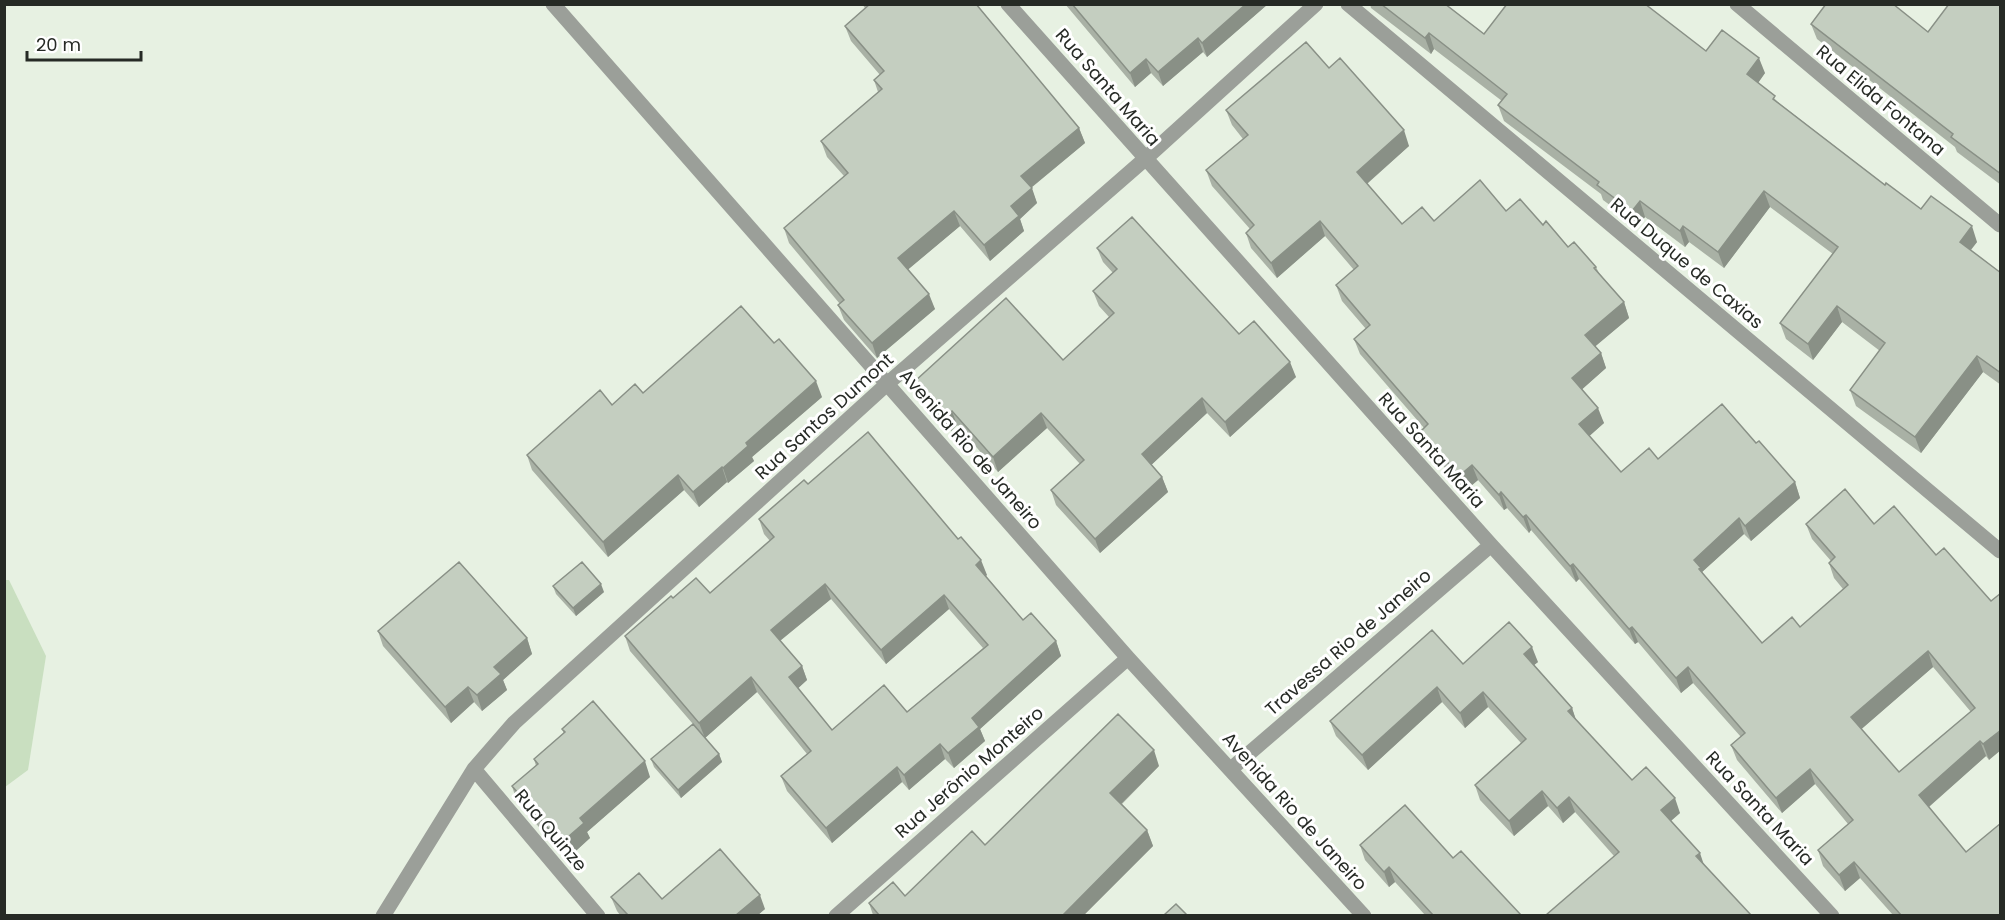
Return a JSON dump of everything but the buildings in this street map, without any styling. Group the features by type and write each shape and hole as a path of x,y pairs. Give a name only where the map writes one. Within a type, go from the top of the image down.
{"street":[{"name":"Avenida Rio de Janeiro","path":"553,4 1128,658 1364,915"},
{"name":"Rua Santa Maria","path":"1008,4 1491,544 1832,915"},
{"name":"Rua Santos Dumont","path":"383,915 474,769 514,723 887,384 1145,159 1316,4"},
{"name":"Rua Duque de Caxias","path":"1348,4 2001,551"},
{"name":"Rua Elida Fontana","path":"1737,4 2001,225"},
{"name":"Travessa Rio de Janeiro","path":"1231,769 1491,544"},
{"name":"Rua Jerônio Monteiro","path":"836,915 1128,658"},
{"name":"Rua Quinze","path":"474,769 597,915"}],"green space":[{"path":"5,580 9,580 46,656 28,770 5,787"}]}
